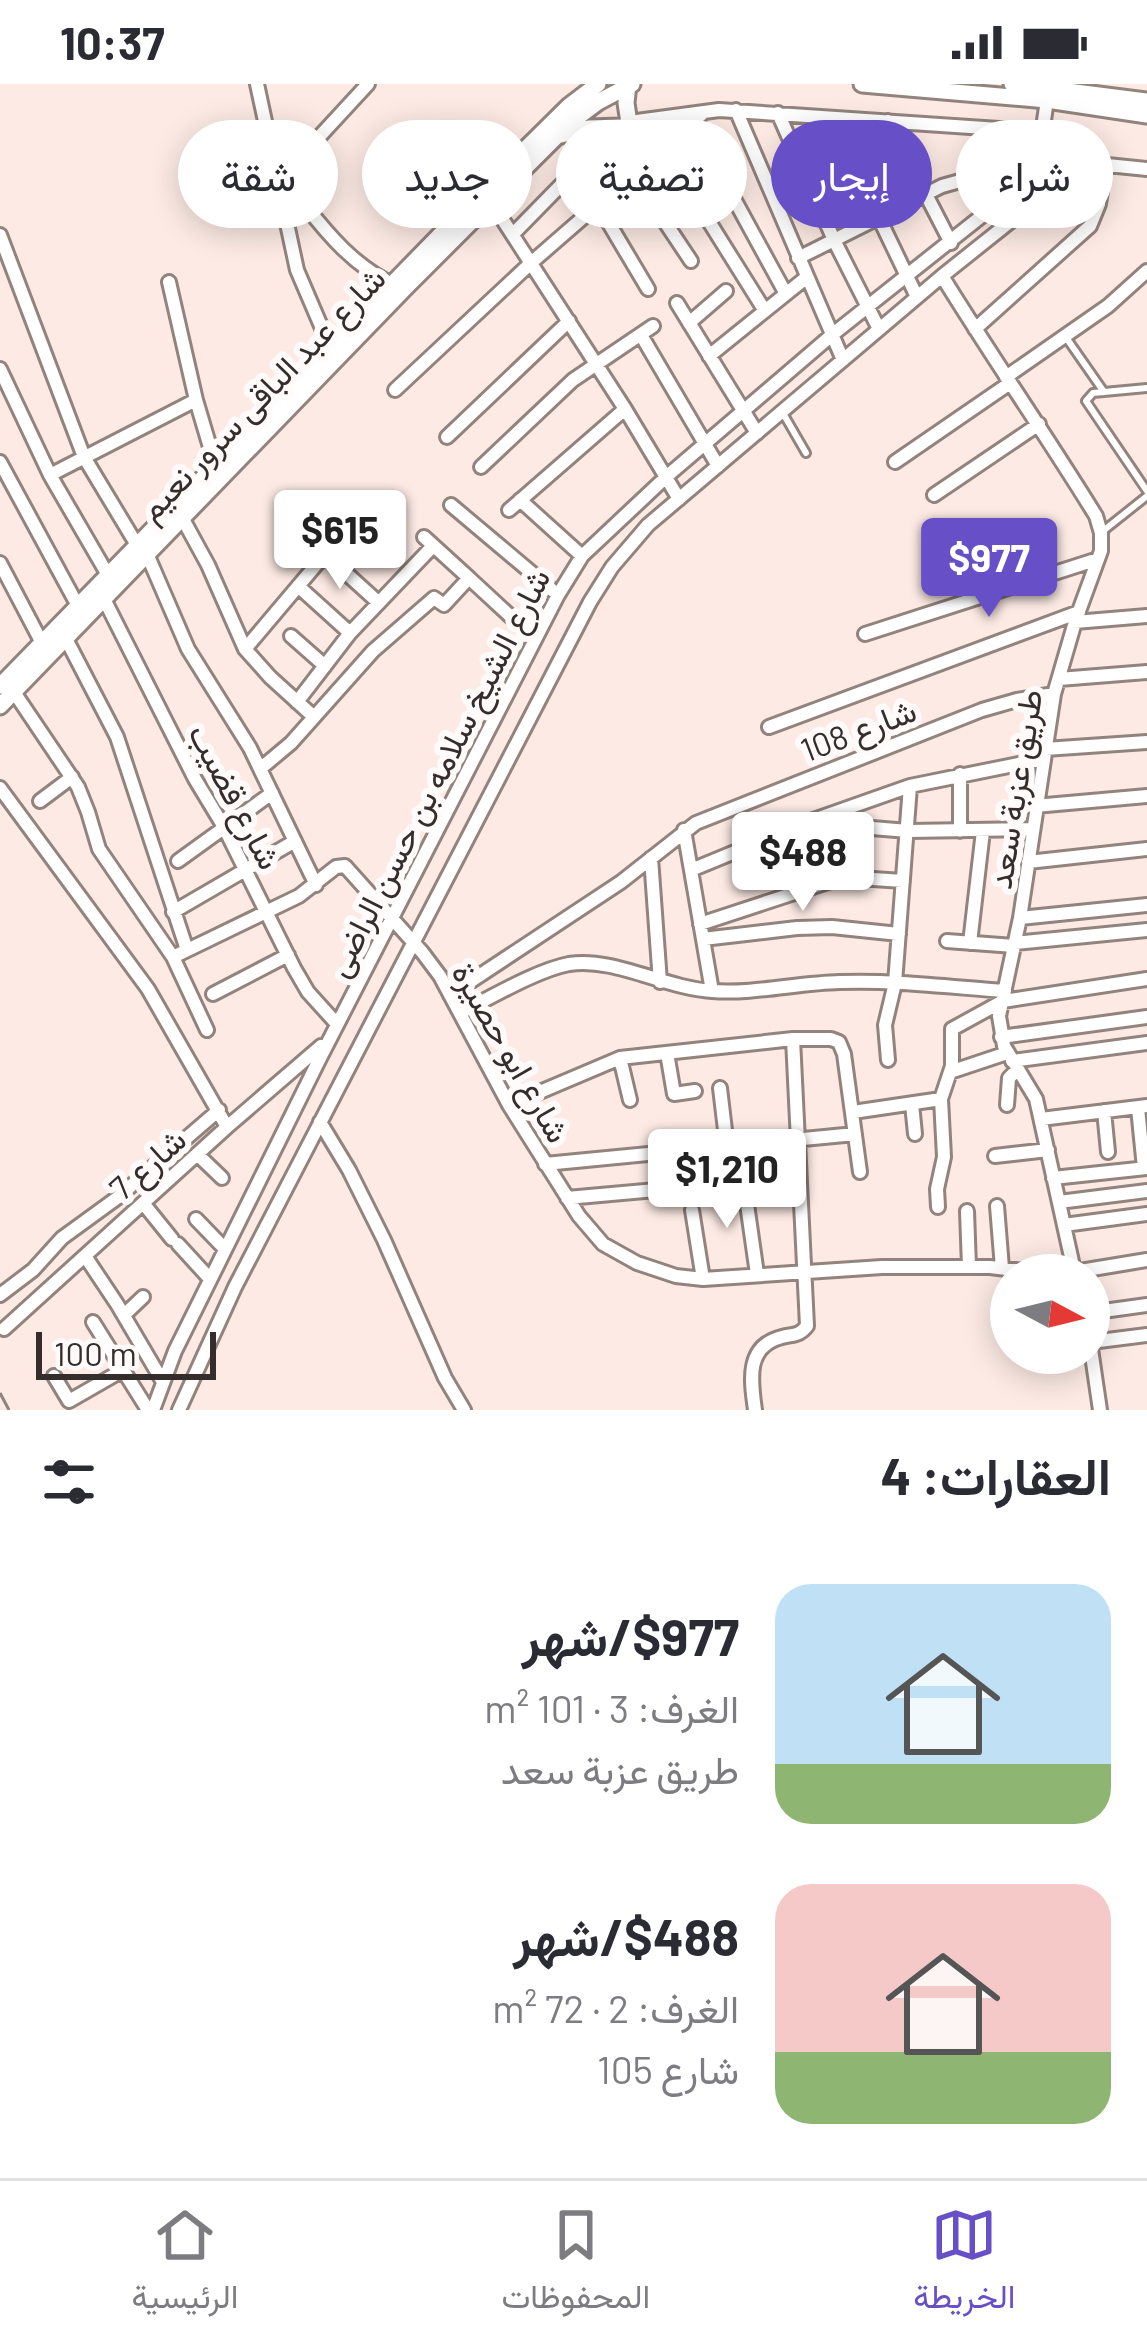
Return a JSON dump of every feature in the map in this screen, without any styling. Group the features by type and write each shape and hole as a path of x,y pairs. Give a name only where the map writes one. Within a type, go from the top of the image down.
{"street":[{"path":"257,84 298,270 330,347"},
{"path":"335,120 368,84"},
{"name":"شارع عبد الباقى سرور نعيم","path":"178,511 215,464 330,347 550,124 598,84"},
{"path":"625,120 630,84"},
{"name":"شارع عبد الباقى سرور نعيم","path":"576,120 630,84"},
{"path":"862,84 1047,100 1147,115"},
{"path":"1012,84 1147,101"},
{"name":"شارع الشيخ سلامه بن حسن الراضى","path":"1044,120 1047,100"},
{"path":"671,120 736,110 869,120"},
{"path":"736,110 843,360"},
{"path":"778,113 879,329"},
{"path":"695,120 698,117"},
{"path":"698,117 786,294"},
{"name":"شارع عبد الباقى سرور نعيم","path":"532,162 556,137"},
{"path":"1113,166 1147,169"},
{"path":"513,234 556,190"},
{"path":"932,208 951,243"},
{"path":"322,228 342,249 392,284"},
{"name":"شارع عبد الباقى سرور نعيم","path":"0,706 5,681 42,643 62,632 78,606 142,549 467,228"},
{"path":"509,228 679,499"},
{"path":"395,390 571,228"},
{"path":"612,228 649,289"},
{"path":"669,228 691,261"},
{"path":"713,228 765,311"},
{"path":"798,258 856,228"},
{"path":"884,228 917,298"},
{"name":"شارع الشيخ سلامه بن حسن الراضى","path":"150,1410 329,1039 582,556 743,409 968,228"},
{"name":"شارع الشيخ سلامه بن حسن الراضى","path":"179,1410 235,1287 412,941 612,567 632,541 679,499 1002,228"},
{"path":"975,329 1088,228"},
{"path":"0,235 84,457 142,549 188,649 239,727 316,884 173,957"},
{"path":"895,462 1108,306 1147,271"},
{"path":"942,276 1096,516 1101,533"},
{"path":"710,356 807,278"},
{"path":"169,282 215,464"},
{"path":"689,323 726,291"},
{"path":"677,303 757,433"},
{"path":"447,437 569,321"},
{"path":"482,466 573,380 647,330 718,466"},
{"name":"شارع قضيب","path":"0,369 195,778 308,992 337,1024"},
{"path":"50,475 196,400"},
{"path":"582,556 514,505 625,409"},
{"path":"934,495 1039,424"},
{"path":"0,463 78,606"},
{"path":"451,505 557,596"},
{"path":"178,511 245,649 314,717"},
{"path":"245,649 343,533"},
{"name":"طريق عزبة سعد","path":"1070,1254 1032,1088 1013,1061 999,1024 1054,694 1098,559 1101,533"},
{"path":"297,702 429,542 535,639"},
{"path":"325,554 379,603"},
{"path":"865,634 1098,559"},
{"path":"0,563 42,643"},
{"path":"260,769 373,651 434,598 444,605 469,578"},
{"name":"شارع عبد الباقى سرور نعيم","path":"5,681 62,632 102,586"},
{"path":"298,586 350,633"},
{"path":"770,727 1077,617 1147,616"},
{"path":"62,632 117,737 187,950"},
{"path":"291,636 325,666"},
{"path":"1060,679 1147,672"},
{"path":"5,681 72,777 103,856 173,957 207,1030"},
{"name":"شارع 108","path":"450,995 621,882 685,830 732,807 982,710 1054,694"},
{"path":"691,870 910,787 1044,754 1147,742"},
{"path":"960,831 961,774"},
{"path":"40,801 72,777"},
{"path":"888,1060 885,1025 895,983 910,787"},
{"path":"0,788 148,989 227,1127"},
{"path":"178,861 272,793"},
{"path":"1035,806 1147,796"},
{"path":"805,823 908,831 1032,830"},
{"path":"685,830 712,992"},
{"path":"970,943 983,831"},
{"path":"173,912 296,841"},
{"path":"1028,862 1147,849"},
{"path":"651,857 660,982"},
{"name":"شارع ابو حصيرة","path":"316,884 335,867 345,866 412,941 440,976 544,1164 586,1226 613,1252 663,1273 703,1279 805,1271 990,1268"},
{"path":"702,931 843,877 903,881"},
{"path":"1020,917 1147,905"},
{"path":"702,931 832,927 899,934"},
{"path":"947,941 1014,945 1147,930"},
{"path":"213,994 288,955"},
{"path":"460,1013 568,964 597,964 712,992 842,981 1004,996 1147,979"},
{"path":"938,1207 944,1157 941,1100 950,1072 952,1029 1004,996"},
{"path":"1001,1037 1147,1017"},
{"name":"شارع 7","path":"4,1329 329,1039"},
{"path":"755,1410 750,1375 754,1358 773,1339 801,1334 807,1326 793,1039"},
{"path":"509,1105 620,1058 832,1039 844,1054 860,1172"},
{"path":"950,1072 1147,1043"},
{"path":"668,1053 674,1094 695,1091"},
{"path":"620,1058 630,1100"},
{"path":"1007,1106 1013,1061"},
{"path":"720,1088 727,1148"},
{"path":"853,1112 941,1100"},
{"path":"912,1104 915,1134"},
{"path":"1041,1119 1142,1107 1145,1168 1053,1178"},
{"path":"0,1295 219,1110"},
{"path":"1105,1112 1108,1152"},
{"path":"320,1122 349,1170 464,1410"},
{"path":"544,1164 855,1134"},
{"path":"995,1156 1048,1150"},
{"path":"197,1154 222,1178"},
{"path":"567,1198 799,1178"},
{"path":"745,1183 757,1274"},
{"path":"1059,1202 1147,1191"},
{"path":"143,1203 210,1279"},
{"path":"997,1206 1001,1254"},
{"path":"692,1210 703,1279"},
{"path":"967,1211 969,1267"},
{"path":"1064,1225 1147,1214"},
{"path":"196,1219 225,1249"},
{"path":"85,1256 163,1382"},
{"name":"شارع ابو حصيرة","path":"1110,1266 1147,1260"},
{"path":"124,1315 143,1297"},
{"path":"1110,1310 1147,1305"},
{"path":"93,1322 150,1410"},
{"path":"1110,1338 1147,1335"},
{"path":"54,1376 69,1401 123,1370"},
{"path":"1095,1374 1100,1410"}],"lane":[{"path":"1064,336 1104,392"},
{"path":"1101,533 1147,494 1087,404 1089,394 1147,388"},
{"path":"782,412 806,453"}],"railway":[{"path":"0,1393 9,1410"}]}
